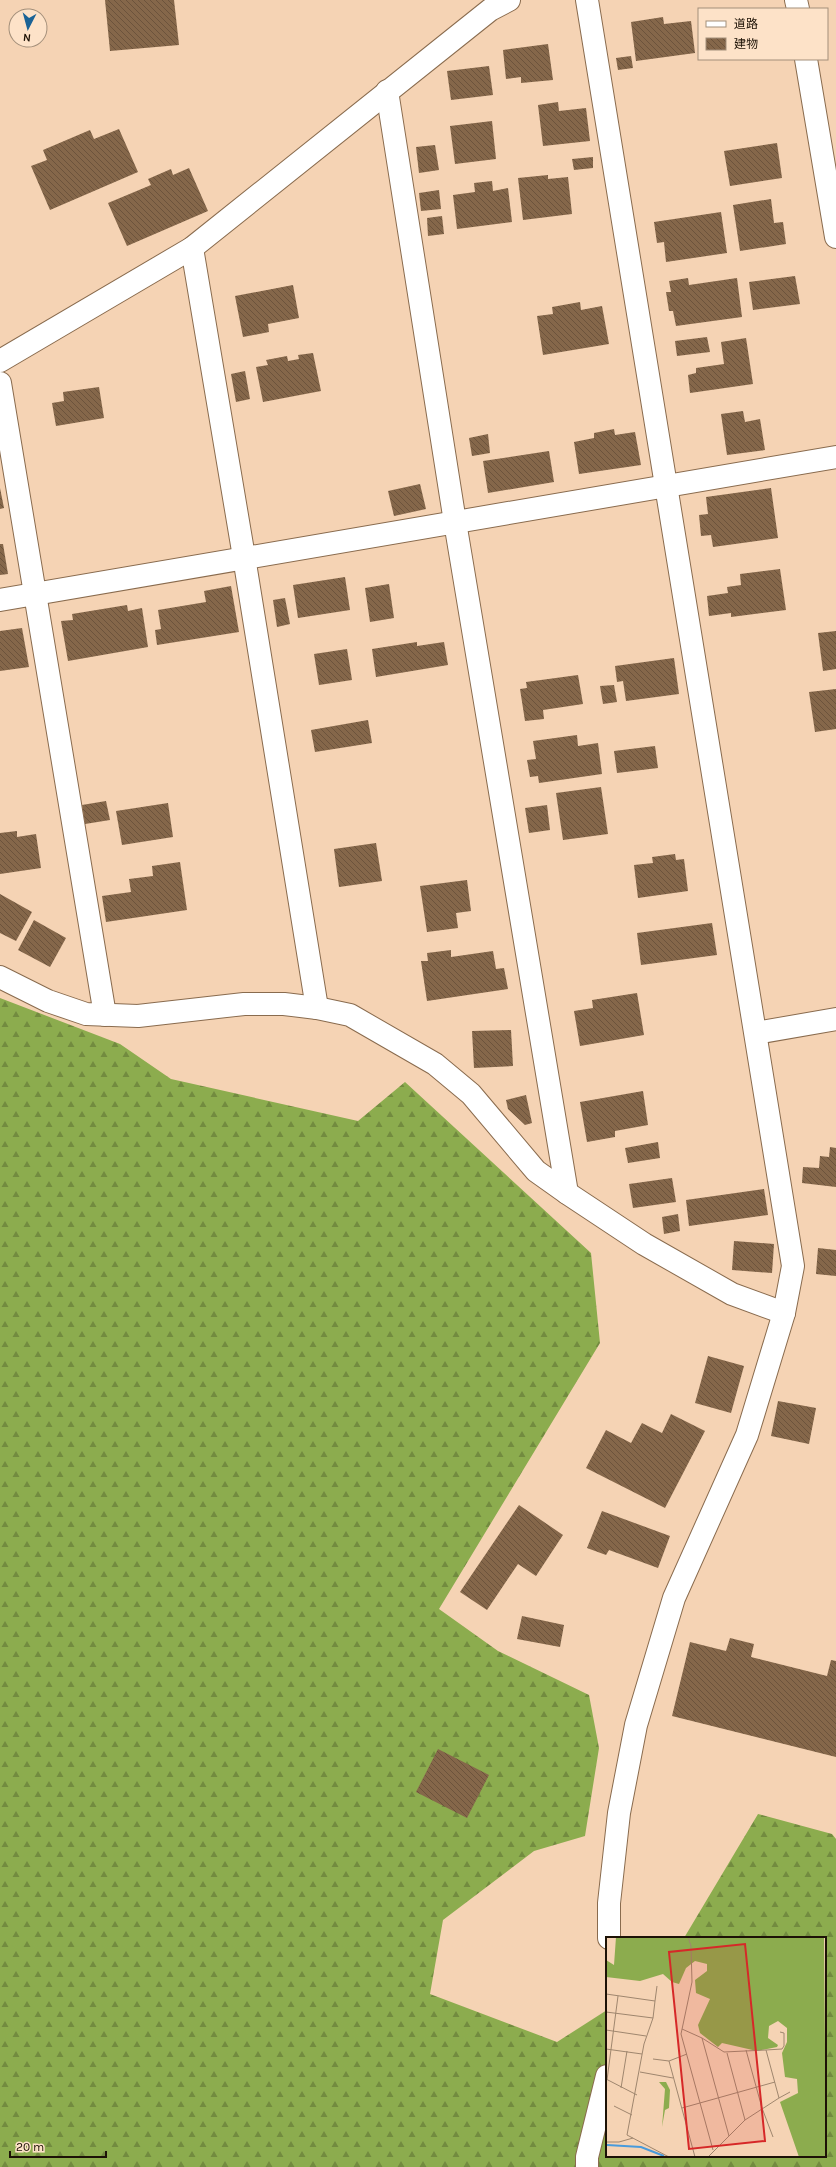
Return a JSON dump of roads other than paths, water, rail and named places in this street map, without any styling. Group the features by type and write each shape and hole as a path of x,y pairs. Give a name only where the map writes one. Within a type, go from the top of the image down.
{"street":[{"path":"0,361 192,248 490,10 509,0"},
{"path":"587,0 794,1266 784,1313 747,1436 674,1598 636,1725 620,1813 609,1903 609,1937"},
{"path":"806,60 836,237"},
{"path":"387,91 454,522 567,1193"},
{"path":"192,248 317,1008"},
{"path":"0,383 105,1015"},
{"path":"0,600 244,557 836,457"},
{"path":"0,978 60,1005 86,1014 138,1016 244,1004 284,1004 317,1008 350,1015 434,1064 471,1094 536,1171 567,1193 644,1244 732,1294 784,1313"},
{"path":"756,1033 836,1019"},
{"path":"587,2167 606,2080"}]}
